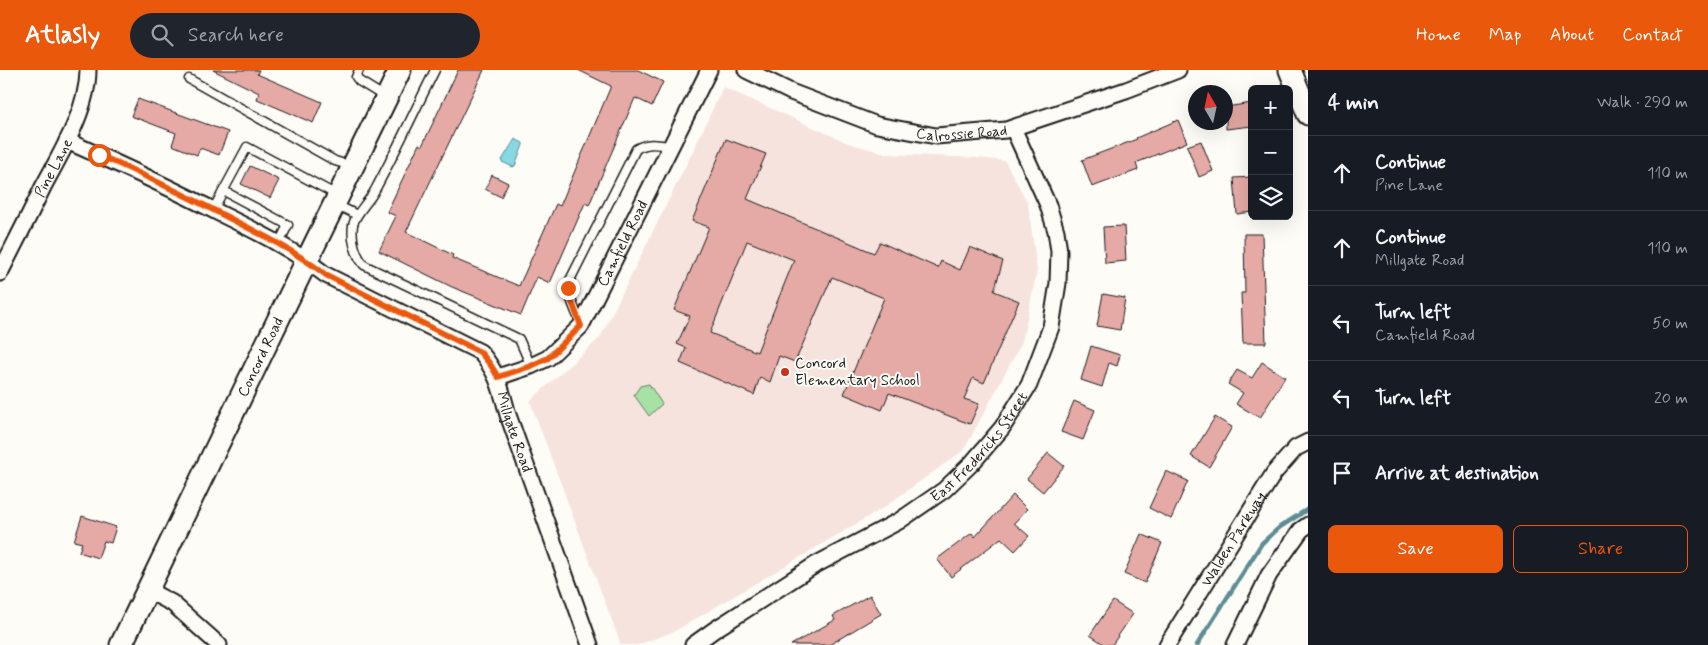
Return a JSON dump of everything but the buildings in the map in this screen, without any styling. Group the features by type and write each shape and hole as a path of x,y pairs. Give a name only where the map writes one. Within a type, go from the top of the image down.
{"street":[{"path":"67,141 82,103 88,81 88,70"},
{"name":"Concord Road","path":"121,645 400,70"},
{"name":"Camfield Road","path":"498,377 548,358 581,326 709,70"},
{"name":"Calrossie Road","path":"746,70 791,92 877,125 936,136 1006,130 1126,90 1178,70"},
{"path":"1290,70 1308,114"},
{"name":"East Fredericks Street","path":"693,645 815,565 899,521 944,490 972,463 1002,428 1029,385 1051,327 1058,283 1060,251 1048,205 1013,128"},
{"name":"Pine Lane","path":"0,273 67,141 146,176 279,243 307,260"},
{"name":"Millgate Road","path":"307,260 326,275 480,352 490,364 498,377 508,415 590,645"},
{"name":"Walden Parkway","path":"1167,645 1274,473 1296,448 1308,442"},
{"path":"1235,645 1269,575 1301,530 1308,525"},
{"path":"147,590 172,603 219,645"}],"lane":[{"path":"360,70 356,77 359,81 386,98"},
{"path":"435,70 374,192 357,215 352,236 358,258 364,265 519,339 531,366"},
{"path":"190,79 335,161 353,166"},
{"path":"581,326 570,297 568,288 570,280 636,149 650,143 670,146"},
{"path":"213,210 247,147 337,200 357,215"},
{"path":"224,191 288,225 279,243"}],"shaded area":[{"name":"Concord Elementary School","path":"723,87 848,143 888,154 1005,161 1028,203 1037,271 1022,342 964,450 883,508 675,631 638,645 621,645 530,401 600,338"}],"green space":[{"path":"649,384 662,404 649,416 634,395 640,386"}],"water":[{"path":"515,139 523,143 523,145 513,167 502,162 502,160"}],"waterway":[{"path":"1197,645 1262,543 1280,527 1308,509"}],"place":[{"name":"Concord Elementary School","path":"785,372"}],"route":[{"path":"99,155 146,176 279,243 307,260 326,275 480,352 498,377 548,358 581,326 568,288"}]}
